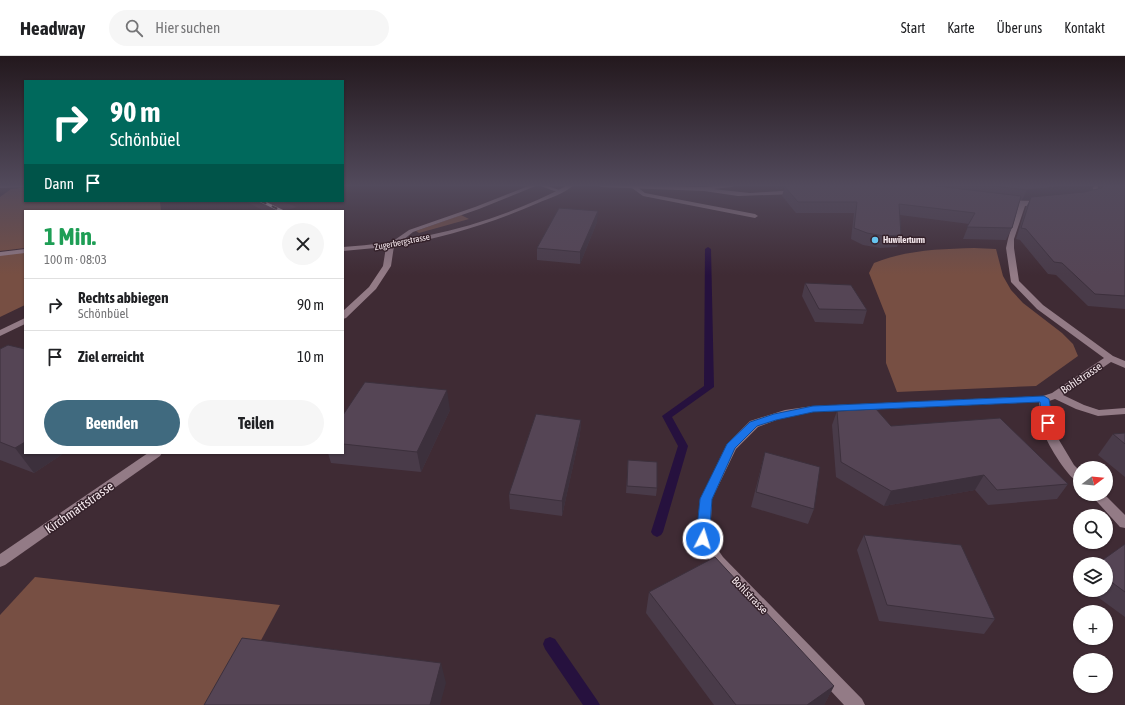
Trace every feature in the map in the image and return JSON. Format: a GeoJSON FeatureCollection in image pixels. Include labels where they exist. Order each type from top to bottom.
{"type":"FeatureCollection","features":[{"type":"Feature","properties":{"kind":"street"},"geometry":{"type":"LineString","coordinates":[[344,315],[372,289],[387,266],[390,246],[411,231],[457,215]]}},
{"type":"Feature","properties":{"kind":"street","name":"Zugerbergstrasse"},"geometry":{"type":"LineString","coordinates":[[344,250],[390,246],[470,226],[501,215]]}},
{"type":"Feature","properties":{"kind":"street","name":"Bohlstrasse"},"geometry":{"type":"LineString","coordinates":[[856,705],[718,561],[703,539],[706,499],[731,446],[754,424],[785,414],[813,409],[1044,399],[1056,394],[1110,358],[1040,307],[1015,282],[1010,239],[1018,215]]}},
{"type":"Feature","properties":{"kind":"street"},"geometry":{"type":"LineString","coordinates":[[0,254],[24,251]]}},
{"type":"Feature","properties":{"kind":"street"},"geometry":{"type":"LineString","coordinates":[[0,333],[24,321]]}},
{"type":"Feature","properties":{"kind":"street"},"geometry":{"type":"LineString","coordinates":[[1110,358],[1125,365]]}},
{"type":"Feature","properties":{"kind":"street"},"geometry":{"type":"LineString","coordinates":[[1056,394],[1080,407],[1098,413],[1125,411]]}},
{"type":"Feature","properties":{"kind":"street"},"geometry":{"type":"LineString","coordinates":[[1044,399],[1050,435],[1073,471]]}},
{"type":"Feature","properties":{"kind":"street","name":"Kirchmattstrasse"},"geometry":{"type":"LineString","coordinates":[[0,560],[155,454]]}},
{"type":"Feature","properties":{"kind":"street"},"geometry":{"type":"LineString","coordinates":[[1103,501],[1125,523]]}},
{"type":"Feature","properties":{"kind":"shaded area"},"geometry":{"type":"Polygon","coordinates":[[[0,215],[24,215],[24,248],[0,251],[0,215]]]}},
{"type":"Feature","properties":{"kind":"shaded area"},"geometry":{"type":"Polygon","coordinates":[[[460,215],[469,219],[419,233],[416,231],[460,215]]]}},
{"type":"Feature","properties":{"kind":"shaded area"},"geometry":{"type":"Polygon","coordinates":[[[974,248],[996,249],[1003,276],[1011,290],[1023,303],[1062,333],[1073,344],[1078,356],[1036,386],[897,392],[886,363],[886,316],[869,273],[874,263],[898,255],[911,253],[974,248]]]}},
{"type":"Feature","properties":{"kind":"shaded area"},"geometry":{"type":"Polygon","coordinates":[[[24,252],[24,305],[0,317],[0,255],[24,252]]]}},
{"type":"Feature","properties":{"kind":"shaded area"},"geometry":{"type":"Polygon","coordinates":[[[35,577],[280,605],[226,705],[0,705],[0,615],[35,577]]]}},
{"type":"Feature","properties":{"kind":"building"},"geometry":{"type":"Polygon","coordinates":[[[555,215],[596,215],[580,252],[537,248],[555,215]]]}},
{"type":"Feature","properties":{"kind":"building"},"geometry":{"type":"Polygon","coordinates":[[[855,215],[900,215],[901,235],[884,236],[867,233],[854,228],[855,215]]]}},
{"type":"Feature","properties":{"kind":"building"},"geometry":{"type":"Polygon","coordinates":[[[974,215],[1016,215],[1012,228],[967,227],[974,215]]]}},
{"type":"Feature","properties":{"kind":"building"},"geometry":{"type":"Polygon","coordinates":[[[1025,215],[1125,215],[1125,296],[1095,294],[1062,263],[1054,262],[1026,229],[1021,228],[1025,215]]]}},
{"type":"Feature","properties":{"kind":"building"},"geometry":{"type":"Polygon","coordinates":[[[805,283],[851,285],[867,310],[819,309],[805,283]]]}},
{"type":"Feature","properties":{"kind":"building"},"geometry":{"type":"Polygon","coordinates":[[[8,345],[24,349],[24,443],[15,448],[0,442],[0,349],[8,345]]]}},
{"type":"Feature","properties":{"kind":"building"},"geometry":{"type":"Polygon","coordinates":[[[365,382],[447,390],[417,452],[344,444],[344,414],[365,382]]]}},
{"type":"Feature","properties":{"kind":"building"},"geometry":{"type":"Polygon","coordinates":[[[876,409],[891,426],[1000,418],[1068,484],[997,490],[984,475],[891,491],[841,462],[837,411],[876,409]]]}},
{"type":"Feature","properties":{"kind":"building"},"geometry":{"type":"Polygon","coordinates":[[[536,414],[581,420],[562,501],[509,494],[536,414]]]}},
{"type":"Feature","properties":{"kind":"building"},"geometry":{"type":"Polygon","coordinates":[[[1125,433],[1125,444],[1113,434],[1125,433]]]}},
{"type":"Feature","properties":{"kind":"building"},"geometry":{"type":"Polygon","coordinates":[[[765,452],[820,467],[814,509],[756,492],[765,452]]]}},
{"type":"Feature","properties":{"kind":"building"},"geometry":{"type":"Polygon","coordinates":[[[628,460],[657,462],[657,488],[627,486],[628,460]]]}},
{"type":"Feature","properties":{"kind":"building"},"geometry":{"type":"Polygon","coordinates":[[[864,535],[961,545],[995,619],[887,605],[864,535]]]}},
{"type":"Feature","properties":{"kind":"building"},"geometry":{"type":"Polygon","coordinates":[[[1125,544],[1125,592],[1113,583],[1113,557],[1107,557],[1125,544]]]}},
{"type":"Feature","properties":{"kind":"building"},"geometry":{"type":"Polygon","coordinates":[[[715,557],[834,686],[807,705],[736,705],[649,592],[715,557]]]}},
{"type":"Feature","properties":{"kind":"building"},"geometry":{"type":"Polygon","coordinates":[[[242,638],[441,663],[430,705],[204,705],[242,638]]]}},
{"type":"Feature","properties":{"kind":"waterway"},"geometry":{"type":"LineString","coordinates":[[657,532],[683,446],[667,416],[709,387],[708,249]]}},
{"type":"Feature","properties":{"kind":"waterway"},"geometry":{"type":"LineString","coordinates":[[550,644],[592,705]]}},
{"type":"Feature","properties":{"kind":"place","name":"Huwilerturm"},"geometry":{"type":"Point","coordinates":[875,240]}},
{"type":"Feature","properties":{"kind":"route"},"geometry":{"type":"LineString","coordinates":[[703,539],[706,499],[731,446],[754,424],[774,417],[813,409],[1044,399],[1048,423]]}}]}
